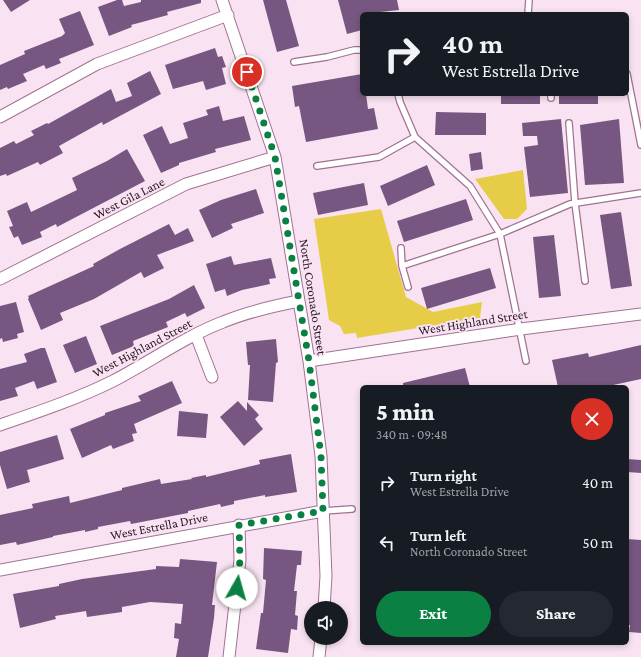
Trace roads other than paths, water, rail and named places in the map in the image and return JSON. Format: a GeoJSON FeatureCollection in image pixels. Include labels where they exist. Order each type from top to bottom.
{"type":"FeatureCollection","features":[{"type":"Feature","properties":{"kind":"street","name":"North Coronado Street"},"geometry":{"type":"LineString","coordinates":[[222,0],[275,157],[309,361],[321,456],[326,576],[324,601]]}},
{"type":"Feature","properties":{"kind":"street"},"geometry":{"type":"LineString","coordinates":[[0,117],[97,64],[228,15]]}},
{"type":"Feature","properties":{"kind":"street","name":"West Gila Lane"},"geometry":{"type":"LineString","coordinates":[[0,279],[186,184],[275,157]]}},
{"type":"Feature","properties":{"kind":"street","name":"West Highland Street"},"geometry":{"type":"LineString","coordinates":[[0,425],[66,402],[113,381],[222,322],[299,301]]}},
{"type":"Feature","properties":{"kind":"street","name":"West Highland Street"},"geometry":{"type":"LineString","coordinates":[[309,361],[521,329],[641,314]]}},
{"type":"Feature","properties":{"kind":"street"},"geometry":{"type":"LineString","coordinates":[[196,335],[212,377]]}},
{"type":"Feature","properties":{"kind":"street","name":"West Estrella Drive"},"geometry":{"type":"LineString","coordinates":[[0,570],[239,525],[323,511]]}},
{"type":"Feature","properties":{"kind":"street"},"geometry":{"type":"LineString","coordinates":[[229,657],[240,560],[239,525]]}},
{"type":"Feature","properties":{"kind":"street"},"geometry":{"type":"LineString","coordinates":[[319,657],[320,645]]}},
{"type":"Feature","properties":{"kind":"lane"},"geometry":{"type":"LineString","coordinates":[[528,0],[528,12]]}},
{"type":"Feature","properties":{"kind":"lane"},"geometry":{"type":"LineString","coordinates":[[294,62],[327,58],[354,50],[360,50]]}},
{"type":"Feature","properties":{"kind":"lane"},"geometry":{"type":"LineString","coordinates":[[629,84],[641,145]]}},
{"type":"Feature","properties":{"kind":"lane"},"geometry":{"type":"LineString","coordinates":[[398,96],[415,137],[470,186],[500,234],[521,329],[526,361]]}},
{"type":"Feature","properties":{"kind":"lane"},"geometry":{"type":"LineString","coordinates":[[569,123],[575,203],[585,281]]}},
{"type":"Feature","properties":{"kind":"lane"},"geometry":{"type":"LineString","coordinates":[[317,166],[379,157],[415,137]]}},
{"type":"Feature","properties":{"kind":"lane"},"geometry":{"type":"LineString","coordinates":[[402,266],[500,234],[570,204],[641,193]]}},
{"type":"Feature","properties":{"kind":"lane"},"geometry":{"type":"LineString","coordinates":[[402,248],[402,266],[408,287]]}},
{"type":"Feature","properties":{"kind":"lane"},"geometry":{"type":"LineString","coordinates":[[323,511],[352,509]]}}]}
